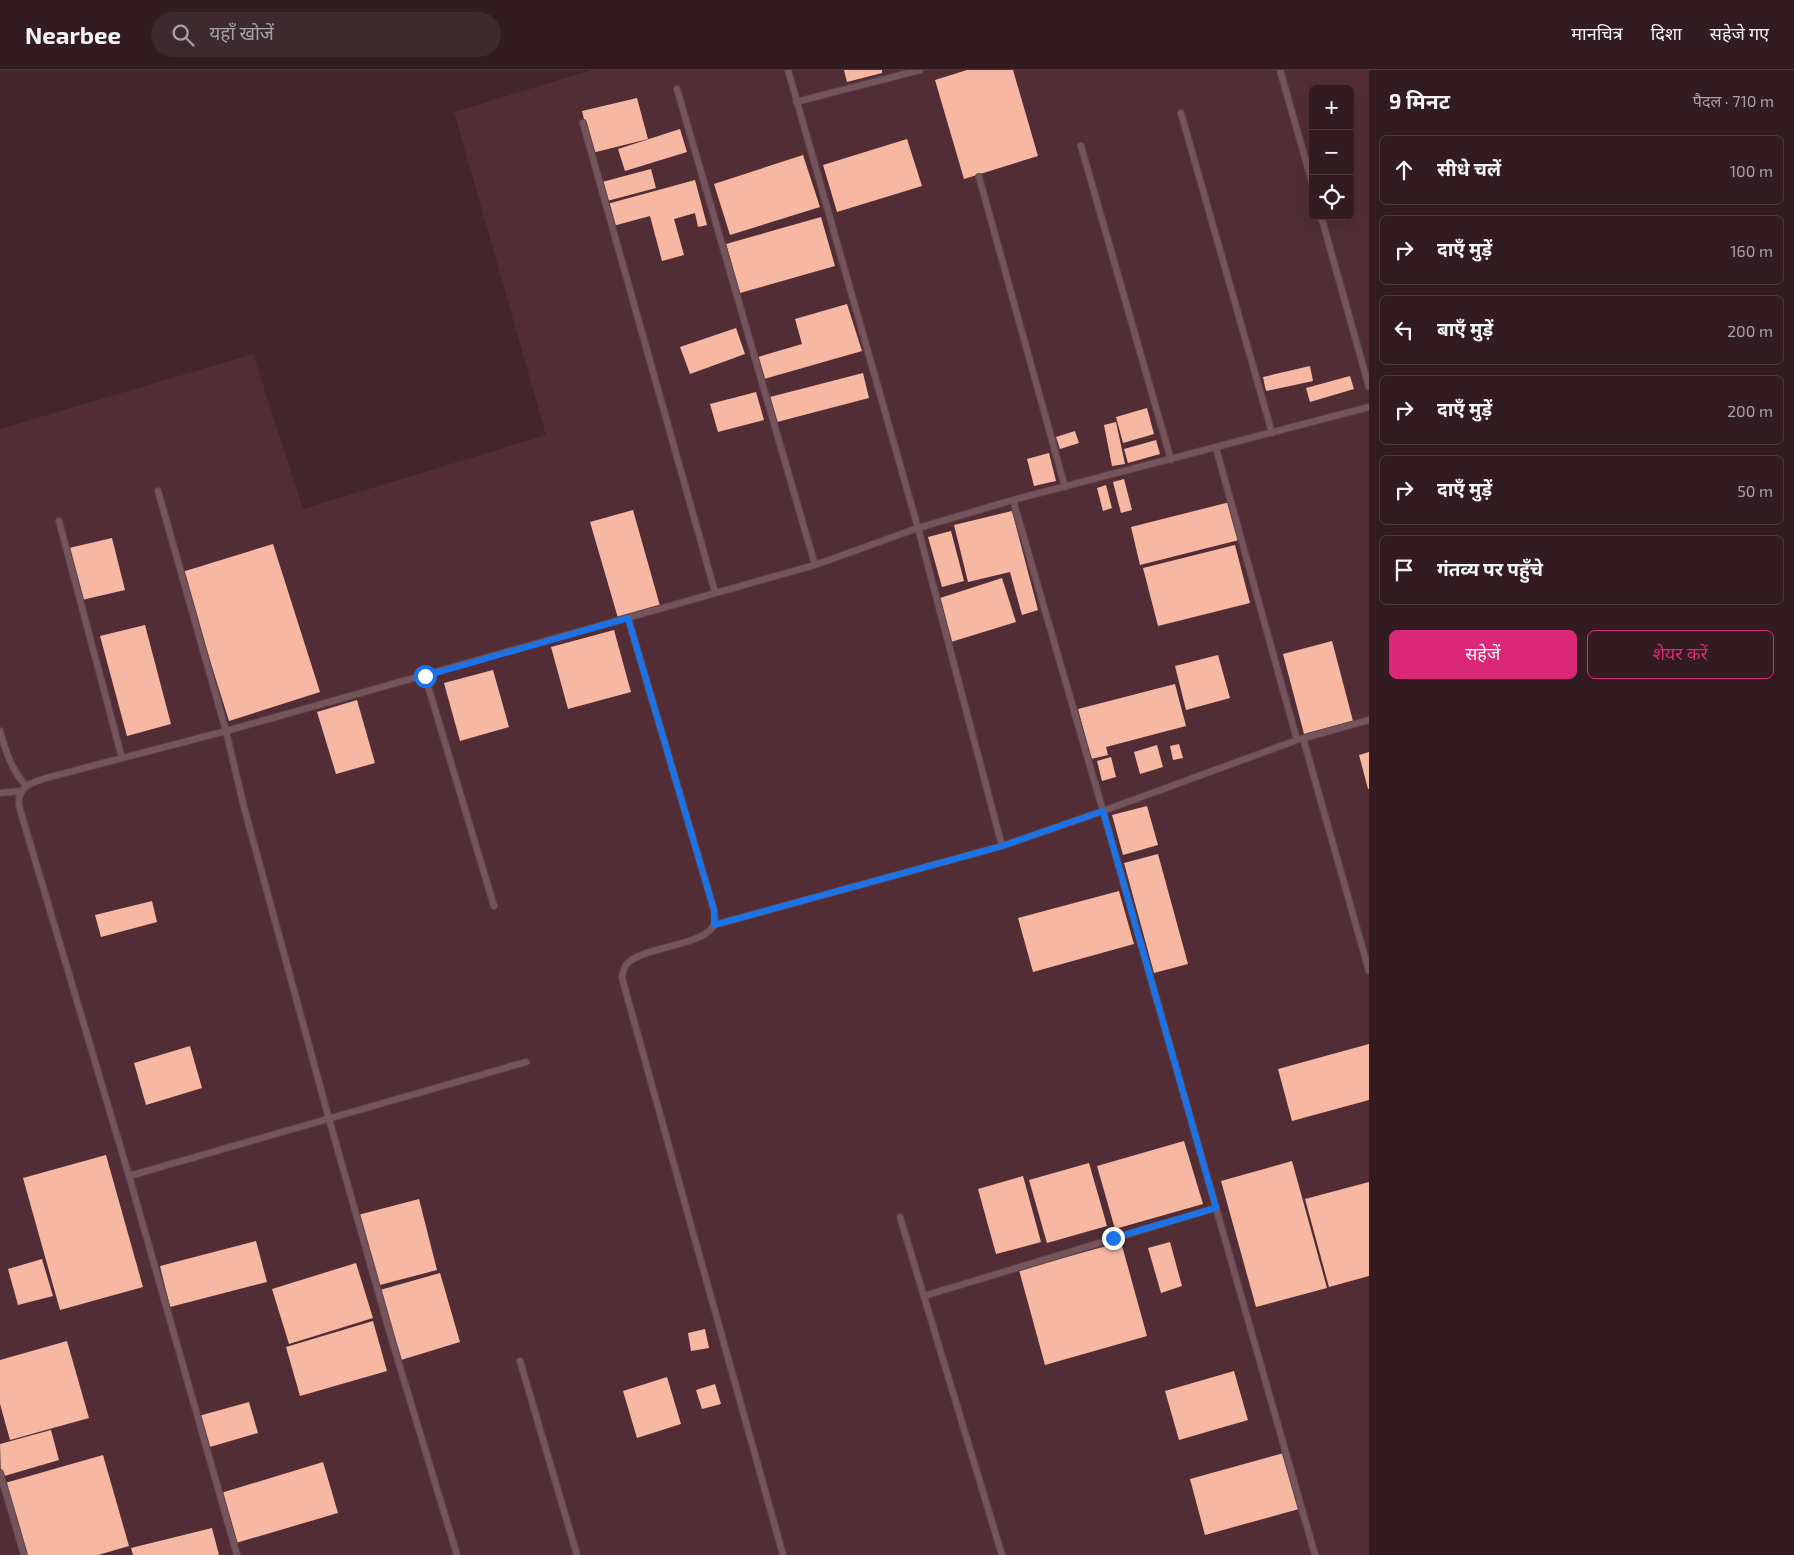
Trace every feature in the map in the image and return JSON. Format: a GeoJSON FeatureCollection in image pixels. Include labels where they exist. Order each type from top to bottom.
{"type":"FeatureCollection","features":[{"type":"Feature","properties":{"kind":"lane"},"geometry":{"type":"LineString","coordinates":[[788,70],[918,528],[1002,846]]}},
{"type":"Feature","properties":{"kind":"lane"},"geometry":{"type":"LineString","coordinates":[[796,102],[920,70]]}},
{"type":"Feature","properties":{"kind":"lane"},"geometry":{"type":"LineString","coordinates":[[1280,70],[1310,175]]}},
{"type":"Feature","properties":{"kind":"lane"},"geometry":{"type":"LineString","coordinates":[[676,89],[815,565]]}},
{"type":"Feature","properties":{"kind":"lane"},"geometry":{"type":"LineString","coordinates":[[1181,113],[1272,433]]}},
{"type":"Feature","properties":{"kind":"lane"},"geometry":{"type":"LineString","coordinates":[[583,123],[715,592]]}},
{"type":"Feature","properties":{"kind":"lane"},"geometry":{"type":"LineString","coordinates":[[1081,146],[1171,460]]}},
{"type":"Feature","properties":{"kind":"lane"},"geometry":{"type":"LineString","coordinates":[[979,177],[1065,487]]}},
{"type":"Feature","properties":{"kind":"lane"},"geometry":{"type":"LineString","coordinates":[[1322,220],[1369,387]]}},
{"type":"Feature","properties":{"kind":"lane"},"geometry":{"type":"LineString","coordinates":[[0,793],[23,788],[46,778],[226,732],[815,565],[918,528],[1013,500],[1369,407]]}},
{"type":"Feature","properties":{"kind":"lane"},"geometry":{"type":"LineString","coordinates":[[1216,448],[1369,971]]}},
{"type":"Feature","properties":{"kind":"lane"},"geometry":{"type":"LineString","coordinates":[[158,491],[226,732],[244,807],[329,1119],[393,1344],[457,1555]]}},
{"type":"Feature","properties":{"kind":"lane"},"geometry":{"type":"LineString","coordinates":[[1013,500],[1315,1555]]}},
{"type":"Feature","properties":{"kind":"lane"},"geometry":{"type":"LineString","coordinates":[[59,521],[122,758]]}},
{"type":"Feature","properties":{"kind":"lane"},"geometry":{"type":"LineString","coordinates":[[628,618],[714,910],[714,925]]}},
{"type":"Feature","properties":{"kind":"lane"},"geometry":{"type":"LineString","coordinates":[[425,676],[494,906]]}},
{"type":"Feature","properties":{"kind":"lane"},"geometry":{"type":"LineString","coordinates":[[783,1555],[622,978],[623,969],[632,959],[702,936],[714,925],[1002,846],[1300,739],[1369,720]]}},
{"type":"Feature","properties":{"kind":"lane"},"geometry":{"type":"LineString","coordinates":[[0,731],[11,765],[23,788]]}},
{"type":"Feature","properties":{"kind":"lane"},"geometry":{"type":"LineString","coordinates":[[23,788],[18,800],[19,806],[129,1176],[236,1555]]}},
{"type":"Feature","properties":{"kind":"lane"},"geometry":{"type":"LineString","coordinates":[[129,1176],[526,1062]]}},
{"type":"Feature","properties":{"kind":"lane"},"geometry":{"type":"LineString","coordinates":[[924,1296],[1216,1208]]}},
{"type":"Feature","properties":{"kind":"lane"},"geometry":{"type":"LineString","coordinates":[[900,1217],[1002,1555]]}},
{"type":"Feature","properties":{"kind":"lane"},"geometry":{"type":"LineString","coordinates":[[520,1361],[577,1555]]}},
{"type":"Feature","properties":{"kind":"lane"},"geometry":{"type":"LineString","coordinates":[[0,1473],[24,1555]]}},
{"type":"Feature","properties":{"kind":"shaded area"},"geometry":{"type":"Polygon","coordinates":[[[592,70],[1369,70],[1369,1555],[0,1555],[0,429],[253,354],[303,509],[546,435],[454,112],[592,70]]]}},
{"type":"Feature","properties":{"kind":"building"},"geometry":{"type":"Polygon","coordinates":[[[844,70],[882,70],[882,73],[847,82],[844,70]]]}},
{"type":"Feature","properties":{"kind":"building"},"geometry":{"type":"Polygon","coordinates":[[[967,70],[1013,70],[1038,156],[964,179],[935,80],[967,70]]]}},
{"type":"Feature","properties":{"kind":"building"},"geometry":{"type":"Polygon","coordinates":[[[637,98],[648,139],[592,153],[582,111],[637,98]]]}},
{"type":"Feature","properties":{"kind":"building"},"geometry":{"type":"Polygon","coordinates":[[[680,129],[687,152],[625,171],[618,149],[680,129]]]}},
{"type":"Feature","properties":{"kind":"building"},"geometry":{"type":"Polygon","coordinates":[[[907,139],[922,186],[837,212],[823,165],[907,139]]]}},
{"type":"Feature","properties":{"kind":"building"},"geometry":{"type":"Polygon","coordinates":[[[803,155],[820,207],[730,235],[714,184],[803,155]]]}},
{"type":"Feature","properties":{"kind":"building"},"geometry":{"type":"Polygon","coordinates":[[[651,169],[656,188],[607,201],[602,182],[651,169]]]}},
{"type":"Feature","properties":{"kind":"building"},"geometry":{"type":"Polygon","coordinates":[[[695,180],[707,225],[698,227],[695,213],[674,219],[684,255],[662,261],[650,216],[613,226],[607,204],[695,180]]]}},
{"type":"Feature","properties":{"kind":"building"},"geometry":{"type":"Polygon","coordinates":[[[821,217],[835,266],[740,293],[726,244],[821,217]]]}},
{"type":"Feature","properties":{"kind":"building"},"geometry":{"type":"Polygon","coordinates":[[[847,304],[862,351],[764,379],[758,357],[802,344],[795,319],[847,304]]]}},
{"type":"Feature","properties":{"kind":"building"},"geometry":{"type":"Polygon","coordinates":[[[736,328],[745,354],[690,374],[680,347],[736,328]]]}},
{"type":"Feature","properties":{"kind":"building"},"geometry":{"type":"Polygon","coordinates":[[[1310,366],[1313,381],[1266,391],[1263,377],[1310,366]]]}},
{"type":"Feature","properties":{"kind":"building"},"geometry":{"type":"Polygon","coordinates":[[[863,373],[869,398],[777,422],[770,397],[863,373]]]}},
{"type":"Feature","properties":{"kind":"building"},"geometry":{"type":"Polygon","coordinates":[[[1350,376],[1354,389],[1310,402],[1306,388],[1350,376]]]}},
{"type":"Feature","properties":{"kind":"building"},"geometry":{"type":"Polygon","coordinates":[[[756,392],[764,420],[718,432],[710,404],[756,392]]]}},
{"type":"Feature","properties":{"kind":"building"},"geometry":{"type":"Polygon","coordinates":[[[1147,408],[1154,434],[1123,443],[1116,417],[1147,408]]]}},
{"type":"Feature","properties":{"kind":"building"},"geometry":{"type":"Polygon","coordinates":[[[1116,422],[1125,464],[1112,466],[1104,425],[1116,422]]]}},
{"type":"Feature","properties":{"kind":"building"},"geometry":{"type":"Polygon","coordinates":[[[1075,431],[1079,443],[1060,449],[1056,437],[1075,431]]]}},
{"type":"Feature","properties":{"kind":"building"},"geometry":{"type":"Polygon","coordinates":[[[1156,440],[1160,454],[1128,463],[1124,449],[1156,440]]]}},
{"type":"Feature","properties":{"kind":"building"},"geometry":{"type":"Polygon","coordinates":[[[1049,453],[1056,481],[1034,486],[1027,459],[1049,453]]]}},
{"type":"Feature","properties":{"kind":"building"},"geometry":{"type":"Polygon","coordinates":[[[1124,479],[1132,510],[1121,513],[1113,482],[1124,479]]]}},
{"type":"Feature","properties":{"kind":"building"},"geometry":{"type":"Polygon","coordinates":[[[1106,485],[1112,508],[1103,511],[1097,488],[1106,485]]]}},
{"type":"Feature","properties":{"kind":"building"},"geometry":{"type":"Polygon","coordinates":[[[1230,502],[1239,540],[1140,565],[1131,527],[1230,502]]]}},
{"type":"Feature","properties":{"kind":"building"},"geometry":{"type":"Polygon","coordinates":[[[633,510],[660,606],[618,618],[590,522],[633,510]]]}},
{"type":"Feature","properties":{"kind":"building"},"geometry":{"type":"Polygon","coordinates":[[[1012,511],[1038,610],[1022,615],[1010,572],[968,582],[954,525],[1012,511]]]}},
{"type":"Feature","properties":{"kind":"building"},"geometry":{"type":"Polygon","coordinates":[[[951,531],[964,581],[942,587],[928,537],[951,531]]]}},
{"type":"Feature","properties":{"kind":"building"},"geometry":{"type":"Polygon","coordinates":[[[112,538],[125,590],[82,600],[69,548],[112,538]]]}},
{"type":"Feature","properties":{"kind":"building"},"geometry":{"type":"Polygon","coordinates":[[[273,544],[320,692],[229,721],[182,572],[273,544]]]}},
{"type":"Feature","properties":{"kind":"building"},"geometry":{"type":"Polygon","coordinates":[[[1235,545],[1250,603],[1158,626],[1143,568],[1235,545]]]}},
{"type":"Feature","properties":{"kind":"building"},"geometry":{"type":"Polygon","coordinates":[[[1002,578],[1016,622],[951,642],[937,599],[1002,578]]]}},
{"type":"Feature","properties":{"kind":"building"},"geometry":{"type":"Polygon","coordinates":[[[145,625],[171,724],[127,736],[100,636],[145,625]]]}},
{"type":"Feature","properties":{"kind":"building"},"geometry":{"type":"Polygon","coordinates":[[[614,630],[631,692],[568,709],[551,647],[614,630]]]}},
{"type":"Feature","properties":{"kind":"building"},"geometry":{"type":"Polygon","coordinates":[[[1332,641],[1353,721],[1304,734],[1283,654],[1332,641]]]}},
{"type":"Feature","properties":{"kind":"building"},"geometry":{"type":"Polygon","coordinates":[[[1218,655],[1230,698],[1186,710],[1175,666],[1218,655]]]}},
{"type":"Feature","properties":{"kind":"building"},"geometry":{"type":"Polygon","coordinates":[[[493,670],[509,727],[460,741],[444,683],[493,670]]]}},
{"type":"Feature","properties":{"kind":"building"},"geometry":{"type":"Polygon","coordinates":[[[1175,684],[1186,726],[1106,747],[1108,755],[1091,759],[1078,709],[1175,684]]]}},
{"type":"Feature","properties":{"kind":"building"},"geometry":{"type":"Polygon","coordinates":[[[357,700],[375,763],[336,774],[317,712],[357,700]]]}},
{"type":"Feature","properties":{"kind":"building"},"geometry":{"type":"Polygon","coordinates":[[[1179,744],[1183,758],[1173,760],[1170,746],[1179,744]]]}},
{"type":"Feature","properties":{"kind":"building"},"geometry":{"type":"Polygon","coordinates":[[[1157,745],[1163,767],[1140,774],[1134,752],[1157,745]]]}},
{"type":"Feature","properties":{"kind":"building"},"geometry":{"type":"Polygon","coordinates":[[[1369,752],[1369,789],[1368,789],[1359,755],[1369,752]]]}},
{"type":"Feature","properties":{"kind":"building"},"geometry":{"type":"Polygon","coordinates":[[[1111,757],[1116,777],[1102,781],[1097,761],[1111,757]]]}},
{"type":"Feature","properties":{"kind":"building"},"geometry":{"type":"Polygon","coordinates":[[[1147,806],[1158,845],[1123,855],[1112,815],[1147,806]]]}},
{"type":"Feature","properties":{"kind":"building"},"geometry":{"type":"Polygon","coordinates":[[[1158,854],[1188,964],[1154,973],[1124,863],[1158,854]]]}},
{"type":"Feature","properties":{"kind":"building"},"geometry":{"type":"Polygon","coordinates":[[[1119,891],[1134,944],[1033,972],[1018,918],[1119,891]]]}},
{"type":"Feature","properties":{"kind":"building"},"geometry":{"type":"Polygon","coordinates":[[[152,901],[157,922],[101,937],[95,915],[152,901]]]}},
{"type":"Feature","properties":{"kind":"building"},"geometry":{"type":"Polygon","coordinates":[[[1369,1044],[1369,1100],[1292,1121],[1278,1069],[1369,1044]]]}},
{"type":"Feature","properties":{"kind":"building"},"geometry":{"type":"Polygon","coordinates":[[[190,1046],[202,1088],[146,1105],[134,1063],[190,1046]]]}},
{"type":"Feature","properties":{"kind":"building"},"geometry":{"type":"Polygon","coordinates":[[[1184,1141],[1203,1204],[1115,1229],[1097,1166],[1184,1141]]]}},
{"type":"Feature","properties":{"kind":"building"},"geometry":{"type":"Polygon","coordinates":[[[106,1155],[143,1287],[60,1310],[23,1178],[106,1155]]]}},
{"type":"Feature","properties":{"kind":"building"},"geometry":{"type":"Polygon","coordinates":[[[1292,1161],[1327,1288],[1256,1307],[1221,1181],[1292,1161]]]}},
{"type":"Feature","properties":{"kind":"building"},"geometry":{"type":"Polygon","coordinates":[[[1089,1163],[1107,1226],[1047,1243],[1029,1180],[1089,1163]]]}},
{"type":"Feature","properties":{"kind":"building"},"geometry":{"type":"Polygon","coordinates":[[[1023,1176],[1041,1242],[996,1254],[978,1189],[1023,1176]]]}},
{"type":"Feature","properties":{"kind":"building"},"geometry":{"type":"Polygon","coordinates":[[[1369,1182],[1369,1276],[1329,1287],[1305,1199],[1369,1182]]]}},
{"type":"Feature","properties":{"kind":"building"},"geometry":{"type":"Polygon","coordinates":[[[419,1199],[437,1270],[376,1286],[358,1215],[419,1199]]]}},
{"type":"Feature","properties":{"kind":"building"},"geometry":{"type":"Polygon","coordinates":[[[256,1241],[267,1282],[170,1307],[160,1266],[256,1241]]]}},
{"type":"Feature","properties":{"kind":"building"},"geometry":{"type":"Polygon","coordinates":[[[1121,1242],[1147,1336],[1045,1365],[1019,1270],[1121,1242]]]}},
{"type":"Feature","properties":{"kind":"building"},"geometry":{"type":"Polygon","coordinates":[[[1170,1242],[1182,1286],[1161,1293],[1148,1248],[1170,1242]]]}},
{"type":"Feature","properties":{"kind":"building"},"geometry":{"type":"Polygon","coordinates":[[[42,1259],[53,1296],[18,1305],[8,1269],[42,1259]]]}},
{"type":"Feature","properties":{"kind":"building"},"geometry":{"type":"Polygon","coordinates":[[[356,1263],[373,1318],[289,1344],[272,1289],[356,1263]]]}},
{"type":"Feature","properties":{"kind":"building"},"geometry":{"type":"Polygon","coordinates":[[[440,1273],[460,1342],[401,1360],[380,1290],[440,1273]]]}},
{"type":"Feature","properties":{"kind":"building"},"geometry":{"type":"Polygon","coordinates":[[[373,1321],[387,1371],[300,1396],[286,1347],[373,1321]]]}},
{"type":"Feature","properties":{"kind":"building"},"geometry":{"type":"Polygon","coordinates":[[[705,1329],[709,1348],[691,1351],[688,1333],[705,1329]]]}},
{"type":"Feature","properties":{"kind":"building"},"geometry":{"type":"Polygon","coordinates":[[[67,1341],[89,1418],[10,1440],[0,1404],[0,1360],[67,1341]]]}},
{"type":"Feature","properties":{"kind":"building"},"geometry":{"type":"Polygon","coordinates":[[[1234,1371],[1248,1420],[1179,1440],[1165,1391],[1234,1371]]]}},
{"type":"Feature","properties":{"kind":"building"},"geometry":{"type":"Polygon","coordinates":[[[667,1377],[681,1424],[637,1438],[623,1391],[667,1377]]]}},
{"type":"Feature","properties":{"kind":"building"},"geometry":{"type":"Polygon","coordinates":[[[715,1384],[721,1404],[702,1409],[696,1390],[715,1384]]]}},
{"type":"Feature","properties":{"kind":"building"},"geometry":{"type":"Polygon","coordinates":[[[249,1402],[258,1433],[203,1449],[195,1417],[249,1402]]]}},
{"type":"Feature","properties":{"kind":"building"},"geometry":{"type":"Polygon","coordinates":[[[51,1430],[59,1460],[1,1477],[0,1444],[51,1430]]]}},
{"type":"Feature","properties":{"kind":"building"},"geometry":{"type":"Polygon","coordinates":[[[1284,1453],[1299,1509],[1205,1535],[1190,1479],[1284,1453]]]}},
{"type":"Feature","properties":{"kind":"building"},"geometry":{"type":"Polygon","coordinates":[[[103,1455],[129,1546],[98,1555],[25,1555],[5,1483],[103,1455]]]}},
{"type":"Feature","properties":{"kind":"building"},"geometry":{"type":"Polygon","coordinates":[[[323,1462],[338,1513],[236,1543],[221,1493],[323,1462]]]}},
{"type":"Feature","properties":{"kind":"building"},"geometry":{"type":"Polygon","coordinates":[[[212,1528],[219,1555],[133,1555],[131,1548],[212,1528]]]}},
{"type":"Feature","properties":{"kind":"route"},"geometry":{"type":"LineString","coordinates":[[425,676],[628,618],[714,910],[714,925],[1002,846],[1103,811],[1216,1208],[1113,1238]]}}]}
